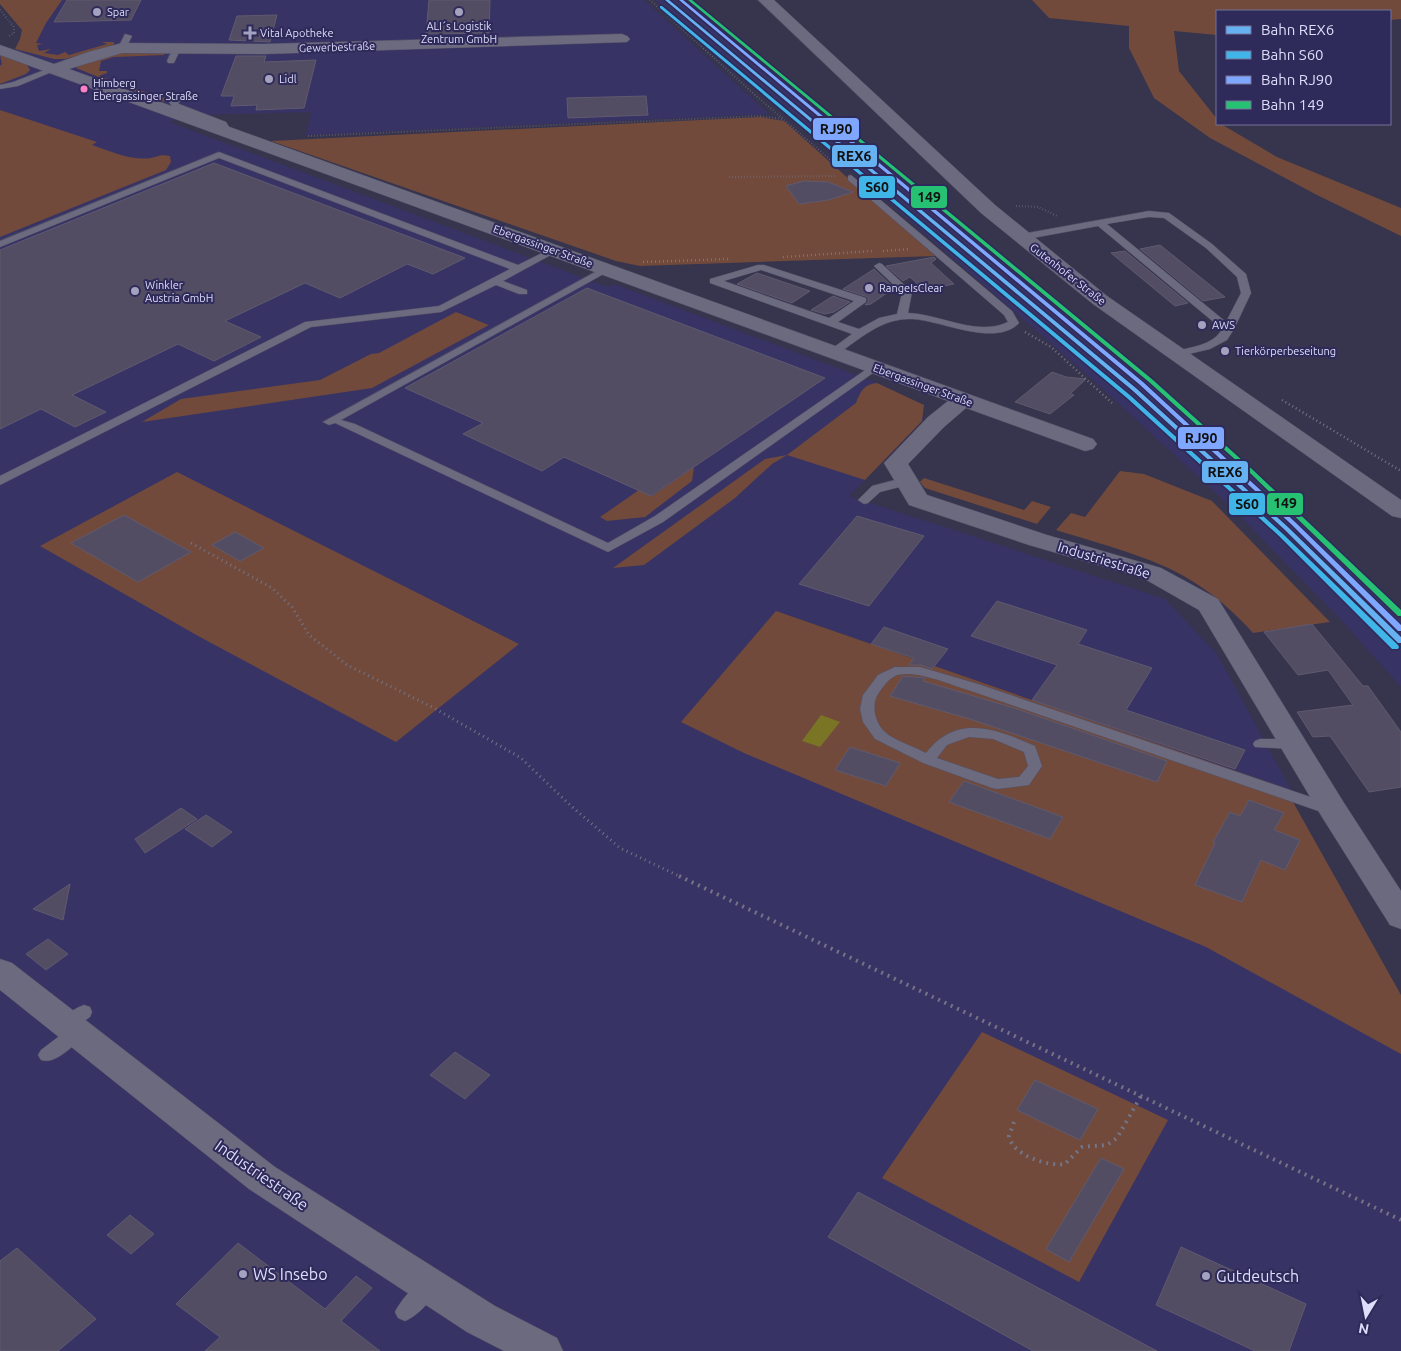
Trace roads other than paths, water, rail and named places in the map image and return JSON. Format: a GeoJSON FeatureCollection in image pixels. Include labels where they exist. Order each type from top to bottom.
{"type":"FeatureCollection","features":[{"type":"Feature","properties":{"kind":"street","name":"Gutenhofer Straße"},"geometry":{"type":"LineString","coordinates":[[765,0],[988,210],[1100,300],[1401,511]]}},
{"type":"Feature","properties":{"kind":"street","name":"Gewerbestraße"},"geometry":{"type":"LineString","coordinates":[[54,69],[125,42],[174,55],[207,44],[272,49],[622,39]]}},
{"type":"Feature","properties":{"kind":"street","name":"Ebergassinger Straße"},"geometry":{"type":"LineString","coordinates":[[3,44],[54,69],[1084,444]]}},
{"type":"Feature","properties":{"kind":"street","name":"Industriestraße"},"geometry":{"type":"LineString","coordinates":[[963,400],[936,422],[896,463],[918,500],[1038,540],[1152,573],[1209,605],[1333,810],[1401,917]]}},
{"type":"Feature","properties":{"kind":"street","name":"Industriestraße"},"geometry":{"type":"LineString","coordinates":[[0,972],[76,1023],[262,1178],[481,1319],[543,1351]]}},
{"type":"Feature","properties":{"kind":"lane"},"geometry":{"type":"LineString","coordinates":[[0,87],[15,84],[54,69]]}},
{"type":"Feature","properties":{"kind":"lane"},"geometry":{"type":"LineString","coordinates":[[186,95],[173,102],[176,106],[223,124],[228,132]]}},
{"type":"Feature","properties":{"kind":"lane"},"geometry":{"type":"LineString","coordinates":[[0,244],[219,155],[518,269]]}},
{"type":"Feature","properties":{"kind":"lane"},"geometry":{"type":"LineString","coordinates":[[834,352],[861,332],[885,320],[902,316],[937,319],[983,331],[1008,328],[1014,322],[1008,313],[852,178]]}},
{"type":"Feature","properties":{"kind":"lane"},"geometry":{"type":"LineString","coordinates":[[1022,237],[1149,214],[1166,215],[1209,246],[1242,276],[1246,293],[1226,334],[1217,342],[1176,354]]}},
{"type":"Feature","properties":{"kind":"lane"},"geometry":{"type":"LineString","coordinates":[[1100,223],[1229,328]]}},
{"type":"Feature","properties":{"kind":"lane"},"geometry":{"type":"LineString","coordinates":[[0,481],[309,324],[441,308],[554,250]]}},
{"type":"Feature","properties":{"kind":"lane"},"geometry":{"type":"LineString","coordinates":[[879,266],[907,292],[902,316]]}},
{"type":"Feature","properties":{"kind":"lane"},"geometry":{"type":"LineString","coordinates":[[831,322],[862,300],[761,267],[714,281],[831,322],[861,332]]}},
{"type":"Feature","properties":{"kind":"lane"},"geometry":{"type":"LineString","coordinates":[[606,269],[335,422],[351,426],[608,548],[659,520],[875,368]]}},
{"type":"Feature","properties":{"kind":"lane"},"geometry":{"type":"LineString","coordinates":[[495,281],[523,292]]}},
{"type":"Feature","properties":{"kind":"lane"},"geometry":{"type":"LineString","coordinates":[[864,500],[876,489],[906,481]]}},
{"type":"Feature","properties":{"kind":"lane"},"geometry":{"type":"LineString","coordinates":[[928,760],[942,742],[968,732],[995,734],[1030,750],[1034,766],[1024,781],[997,784],[928,760],[880,736],[870,722],[867,709],[870,695],[883,678],[895,671],[920,671],[973,687],[1333,810]]}},
{"type":"Feature","properties":{"kind":"lane"},"geometry":{"type":"LineString","coordinates":[[1260,744],[1293,744]]}},
{"type":"Feature","properties":{"kind":"lane"},"geometry":{"type":"LineString","coordinates":[[47,1055],[76,1023]]}},
{"type":"Feature","properties":{"kind":"lane"},"geometry":{"type":"LineString","coordinates":[[405,1312],[429,1286]]}},
{"type":"Feature","properties":{"kind":"rail line","name":"REX6"},"geometry":{"type":"LineString","coordinates":[[667,0],[1135,390],[1287,529],[1401,641]]}},
{"type":"Feature","properties":{"kind":"rail line","name":"RJ90"},"geometry":{"type":"LineString","coordinates":[[681,0],[1141,383],[1293,523],[1401,629]]}},
{"type":"Feature","properties":{"kind":"rail line","name":"149"},"geometry":{"type":"LineString","coordinates":[[690,0],[1151,381],[1251,471],[1401,614]]}},
{"type":"Feature","properties":{"kind":"rail line","name":"S60"},"geometry":{"type":"LineString","coordinates":[[661,7],[1129,397],[1281,535],[1395,647]]}},
{"type":"Feature","properties":{"kind":"place","name":"Spar"},"geometry":{"type":"Point","coordinates":[97,12]}},
{"type":"Feature","properties":{"kind":"place","name":"ALI´s Logistik Zentrum GmbH"},"geometry":{"type":"Point","coordinates":[459,12]}},
{"type":"Feature","properties":{"kind":"place","name":"Vital Apotheke"},"geometry":{"type":"Point","coordinates":[250,33]}},
{"type":"Feature","properties":{"kind":"place","name":"Lidl"},"geometry":{"type":"Point","coordinates":[269,79]}},
{"type":"Feature","properties":{"kind":"place","name":"Himberg Ebergassinger Straße"},"geometry":{"type":"Point","coordinates":[84,89]}},
{"type":"Feature","properties":{"kind":"place","name":"RangeIsClear"},"geometry":{"type":"Point","coordinates":[869,288]}},
{"type":"Feature","properties":{"kind":"place","name":"Winkler Austria GmbH"},"geometry":{"type":"Point","coordinates":[135,291]}},
{"type":"Feature","properties":{"kind":"place","name":"AWS"},"geometry":{"type":"Point","coordinates":[1202,325]}},
{"type":"Feature","properties":{"kind":"place","name":"Tierkörperbeseitung"},"geometry":{"type":"Point","coordinates":[1225,351]}},
{"type":"Feature","properties":{"kind":"place","name":"WS Insebo"},"geometry":{"type":"Point","coordinates":[243,1274]}},
{"type":"Feature","properties":{"kind":"place","name":"Gutdeutsch"},"geometry":{"type":"Point","coordinates":[1206,1276]}}]}
